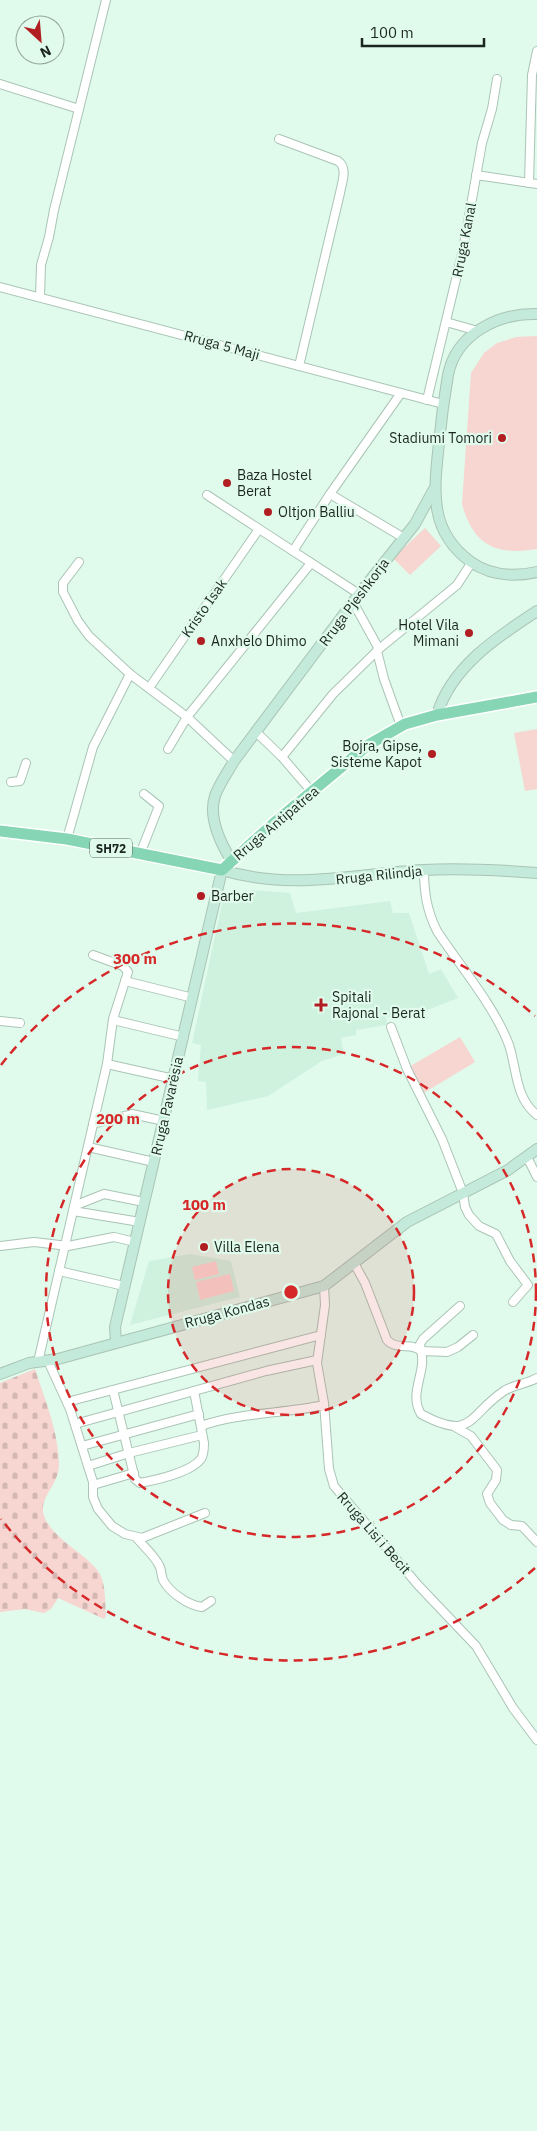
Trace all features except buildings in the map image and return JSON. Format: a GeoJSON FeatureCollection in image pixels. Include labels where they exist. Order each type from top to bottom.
{"type":"FeatureCollection","features":[{"type":"Feature","properties":{"kind":"main road","name":"Rruga Antipatrea"},"geometry":{"type":"LineString","coordinates":[[0,831],[67,839],[222,870],[368,745],[401,726],[437,716],[537,697]]}},
{"type":"Feature","properties":{"kind":"street"},"geometry":{"type":"LineString","coordinates":[[40,297],[41,265],[106,0]]}},
{"type":"Feature","properties":{"kind":"street"},"geometry":{"type":"LineString","coordinates":[[476,175],[533,184],[532,75],[537,51]]}},
{"type":"Feature","properties":{"kind":"street","name":"Rruga Kanal"},"geometry":{"type":"LineString","coordinates":[[427,400],[463,250],[476,175],[497,79]]}},
{"type":"Feature","properties":{"kind":"street"},"geometry":{"type":"LineString","coordinates":[[0,84],[79,109]]}},
{"type":"Feature","properties":{"kind":"street"},"geometry":{"type":"LineString","coordinates":[[279,139],[338,161],[344,170],[299,366]]}},
{"type":"Feature","properties":{"kind":"street","name":"Rruga 5 Maji"},"geometry":{"type":"LineString","coordinates":[[0,287],[443,404]]}},
{"type":"Feature","properties":{"kind":"street"},"geometry":{"type":"LineString","coordinates":[[537,314],[524,314],[504,318],[478,331],[462,345],[450,365],[443,404],[434,489],[437,511],[444,530],[457,549],[472,562],[485,569],[506,575],[519,576],[537,572]]}},
{"type":"Feature","properties":{"kind":"street"},"geometry":{"type":"LineString","coordinates":[[446,322],[478,331]]}},
{"type":"Feature","properties":{"kind":"street"},"geometry":{"type":"LineString","coordinates":[[293,551],[330,494],[401,393]]}},
{"type":"Feature","properties":{"kind":"street","name":"Rruga Pjeshkorja"},"geometry":{"type":"LineString","coordinates":[[232,860],[220,837],[213,808],[214,797],[219,786],[234,761],[356,598],[415,524],[434,489]]}},
{"type":"Feature","properties":{"kind":"street"},"geometry":{"type":"LineString","coordinates":[[330,494],[404,538]]}},
{"type":"Feature","properties":{"kind":"street"},"geometry":{"type":"LineString","coordinates":[[207,495],[311,563],[356,598],[378,650],[384,679],[401,726]]}},
{"type":"Feature","properties":{"kind":"street","name":"Kristo Isak"},"geometry":{"type":"LineString","coordinates":[[149,688],[259,529]]}},
{"type":"Feature","properties":{"kind":"street"},"geometry":{"type":"LineString","coordinates":[[79,562],[63,584],[63,592],[78,621],[89,636],[130,674],[187,717],[234,761]]}},
{"type":"Feature","properties":{"kind":"street"},"geometry":{"type":"LineString","coordinates":[[282,757],[333,694],[378,650],[457,585],[472,562]]}},
{"type":"Feature","properties":{"kind":"street"},"geometry":{"type":"LineString","coordinates":[[168,749],[187,717],[311,563]]}},
{"type":"Feature","properties":{"kind":"street"},"geometry":{"type":"LineString","coordinates":[[437,716],[448,689],[483,649],[497,637],[537,611]]}},
{"type":"Feature","properties":{"kind":"street"},"geometry":{"type":"LineString","coordinates":[[67,839],[93,747],[130,674]]}},
{"type":"Feature","properties":{"kind":"street"},"geometry":{"type":"LineString","coordinates":[[256,732],[282,757],[312,792]]}},
{"type":"Feature","properties":{"kind":"street"},"geometry":{"type":"LineString","coordinates":[[11,782],[20,781],[26,763]]}},
{"type":"Feature","properties":{"kind":"street"},"geometry":{"type":"LineString","coordinates":[[140,854],[159,806],[144,794]]}},
{"type":"Feature","properties":{"kind":"street","name":"Rruga Rilindja"},"geometry":{"type":"LineString","coordinates":[[222,870],[258,879],[298,882],[424,870],[455,869],[537,873]]}},
{"type":"Feature","properties":{"kind":"street","name":"Rruga Pavarësia"},"geometry":{"type":"LineString","coordinates":[[116,1342],[114,1331],[124,1286],[222,870]]}},
{"type":"Feature","properties":{"kind":"street"},"geometry":{"type":"LineString","coordinates":[[424,870],[425,898],[431,919],[499,1024],[512,1056],[522,1097],[537,1115]]}},
{"type":"Feature","properties":{"kind":"street"},"geometry":{"type":"LineString","coordinates":[[93,955],[125,967],[128,972],[113,1020],[107,1064],[59,1271],[43,1361],[67,1402],[88,1466],[93,1485],[93,1497],[104,1518],[119,1532],[136,1537],[147,1537],[204,1512]]}},
{"type":"Feature","properties":{"kind":"street"},"geometry":{"type":"LineString","coordinates":[[125,982],[193,998]]}},
{"type":"Feature","properties":{"kind":"street"},"geometry":{"type":"LineString","coordinates":[[113,1020],[184,1037]]}},
{"type":"Feature","properties":{"kind":"street"},"geometry":{"type":"LineString","coordinates":[[0,1021],[20,1023]]}},
{"type":"Feature","properties":{"kind":"street"},"geometry":{"type":"LineString","coordinates":[[391,1027],[407,1069],[442,1140],[463,1193],[465,1207],[469,1215],[479,1226],[496,1234],[510,1262],[528,1285],[513,1302]]}},
{"type":"Feature","properties":{"kind":"street"},"geometry":{"type":"LineString","coordinates":[[107,1064],[174,1079]]}},
{"type":"Feature","properties":{"kind":"street"},"geometry":{"type":"LineString","coordinates":[[93,1124],[132,1114],[164,1121]]}},
{"type":"Feature","properties":{"kind":"street"},"geometry":{"type":"LineString","coordinates":[[88,1147],[154,1162]]}},
{"type":"Feature","properties":{"kind":"street","name":"Rruga Kondas"},"geometry":{"type":"LineString","coordinates":[[0,1374],[29,1363],[116,1342],[324,1286],[378,1242],[407,1222],[508,1170],[537,1148]]}},
{"type":"Feature","properties":{"kind":"street"},"geometry":{"type":"LineString","coordinates":[[527,1157],[537,1177]]}},
{"type":"Feature","properties":{"kind":"street"},"geometry":{"type":"LineString","coordinates":[[74,1209],[104,1194],[144,1202]]}},
{"type":"Feature","properties":{"kind":"street"},"geometry":{"type":"LineString","coordinates":[[74,1209],[140,1222]]}},
{"type":"Feature","properties":{"kind":"street"},"geometry":{"type":"LineString","coordinates":[[0,1246],[34,1242],[65,1246],[114,1237],[135,1242]]}},
{"type":"Feature","properties":{"kind":"street"},"geometry":{"type":"LineString","coordinates":[[354,1263],[365,1283],[387,1340],[396,1346],[415,1347],[421,1351],[447,1352],[473,1335]]}},
{"type":"Feature","properties":{"kind":"street"},"geometry":{"type":"LineString","coordinates":[[59,1271],[124,1286]]}},
{"type":"Feature","properties":{"kind":"street","name":"Rruga Lisi i Becit"},"geometry":{"type":"LineString","coordinates":[[324,1286],[326,1305],[317,1360],[324,1404],[331,1480],[337,1492],[424,1592],[476,1646],[513,1708],[537,1740]]}},
{"type":"Feature","properties":{"kind":"street"},"geometry":{"type":"LineString","coordinates":[[460,1306],[423,1339],[420,1344],[423,1359],[416,1392],[419,1410],[424,1416],[454,1426],[471,1436],[497,1470],[496,1480],[487,1494],[493,1508],[507,1524],[524,1527],[537,1542]]}},
{"type":"Feature","properties":{"kind":"street"},"geometry":{"type":"LineString","coordinates":[[67,1402],[321,1334]]}},
{"type":"Feature","properties":{"kind":"street"},"geometry":{"type":"LineString","coordinates":[[75,1424],[266,1371],[317,1360]]}},
{"type":"Feature","properties":{"kind":"street"},"geometry":{"type":"LineString","coordinates":[[454,1426],[463,1426],[470,1422],[503,1392],[516,1384],[537,1378]]}},
{"type":"Feature","properties":{"kind":"street"},"geometry":{"type":"LineString","coordinates":[[113,1390],[135,1478],[140,1483],[167,1476],[196,1464],[203,1455],[201,1426],[194,1391]]}},
{"type":"Feature","properties":{"kind":"street"},"geometry":{"type":"LineString","coordinates":[[201,1426],[215,1421],[288,1412],[324,1404]]}},
{"type":"Feature","properties":{"kind":"street"},"geometry":{"type":"LineString","coordinates":[[82,1446],[199,1414]]}},
{"type":"Feature","properties":{"kind":"street"},"geometry":{"type":"LineString","coordinates":[[88,1466],[129,1453],[202,1435]]}},
{"type":"Feature","properties":{"kind":"street"},"geometry":{"type":"LineString","coordinates":[[93,1485],[134,1473]]}},
{"type":"Feature","properties":{"kind":"street"},"geometry":{"type":"LineString","coordinates":[[136,1537],[159,1565],[161,1575],[167,1586],[195,1606],[202,1607],[211,1601]]}},
{"type":"Feature","properties":{"kind":"shaded area","name":"Spitali Rajonal - Berat"},"geometry":{"type":"Polygon","coordinates":[[[251,890],[290,893],[296,913],[390,901],[393,913],[409,913],[429,974],[441,969],[458,998],[425,1011],[386,1017],[387,1025],[356,1030],[356,1035],[341,1038],[344,1054],[322,1061],[268,1096],[207,1110],[206,1082],[198,1081],[201,1045],[192,1043],[223,899],[249,901],[251,890]]]}},
{"type":"Feature","properties":{"kind":"shaded area"},"geometry":{"type":"Polygon","coordinates":[[[190,1254],[231,1261],[240,1297],[130,1325],[149,1261],[190,1254]]]}},
{"type":"Feature","properties":{"kind":"green space","name":"Stadiumi Tomori"},"geometry":{"type":"Polygon","coordinates":[[[537,336],[537,549],[510,551],[498,549],[480,538],[467,518],[462,504],[471,373],[484,353],[497,343],[516,337],[537,336]]]}},
{"type":"Feature","properties":{"kind":"green space"},"geometry":{"type":"Polygon","coordinates":[[[425,528],[441,546],[410,575],[393,558],[425,528]]]}},
{"type":"Feature","properties":{"kind":"green space"},"geometry":{"type":"Polygon","coordinates":[[[537,729],[537,789],[525,791],[514,733],[537,729]]]}},
{"type":"Feature","properties":{"kind":"green space"},"geometry":{"type":"Polygon","coordinates":[[[460,1037],[475,1062],[422,1094],[409,1067],[460,1037]]]}},
{"type":"Feature","properties":{"kind":"green space"},"geometry":{"type":"Polygon","coordinates":[[[216,1261],[219,1274],[195,1280],[192,1267],[216,1261]]]}},
{"type":"Feature","properties":{"kind":"green space"},"geometry":{"type":"Polygon","coordinates":[[[230,1274],[234,1291],[200,1300],[196,1282],[230,1274]]]}},
{"type":"Feature","properties":{"kind":"green space"},"geometry":{"type":"Polygon","coordinates":[[[35,1369],[57,1441],[59,1466],[58,1473],[44,1503],[44,1516],[48,1525],[95,1567],[100,1574],[105,1595],[106,1616],[104,1619],[58,1598],[51,1609],[44,1613],[25,1609],[0,1612],[0,1383],[35,1369]]]}},
{"type":"Feature","properties":{"kind":"place","name":"Stadiumi Tomori"},"geometry":{"type":"Point","coordinates":[502,438]}},
{"type":"Feature","properties":{"kind":"place","name":"Baza Hostel Berat"},"geometry":{"type":"Point","coordinates":[227,483]}},
{"type":"Feature","properties":{"kind":"place","name":"Oltjon Balliu"},"geometry":{"type":"Point","coordinates":[268,512]}},
{"type":"Feature","properties":{"kind":"place","name":"Hotel Vila Mimani"},"geometry":{"type":"Point","coordinates":[469,633]}},
{"type":"Feature","properties":{"kind":"place","name":"Anxhelo Dhimo"},"geometry":{"type":"Point","coordinates":[201,641]}},
{"type":"Feature","properties":{"kind":"place","name":"Bojra, Gipse, Sisteme Kapot"},"geometry":{"type":"Point","coordinates":[432,754]}},
{"type":"Feature","properties":{"kind":"place","name":"Barber"},"geometry":{"type":"Point","coordinates":[201,896]}},
{"type":"Feature","properties":{"kind":"place","name":"Spitali Rajonal - Berat"},"geometry":{"type":"Point","coordinates":[321,1005]}},
{"type":"Feature","properties":{"kind":"place","name":"Villa Elena"},"geometry":{"type":"Point","coordinates":[204,1247]}}]}
